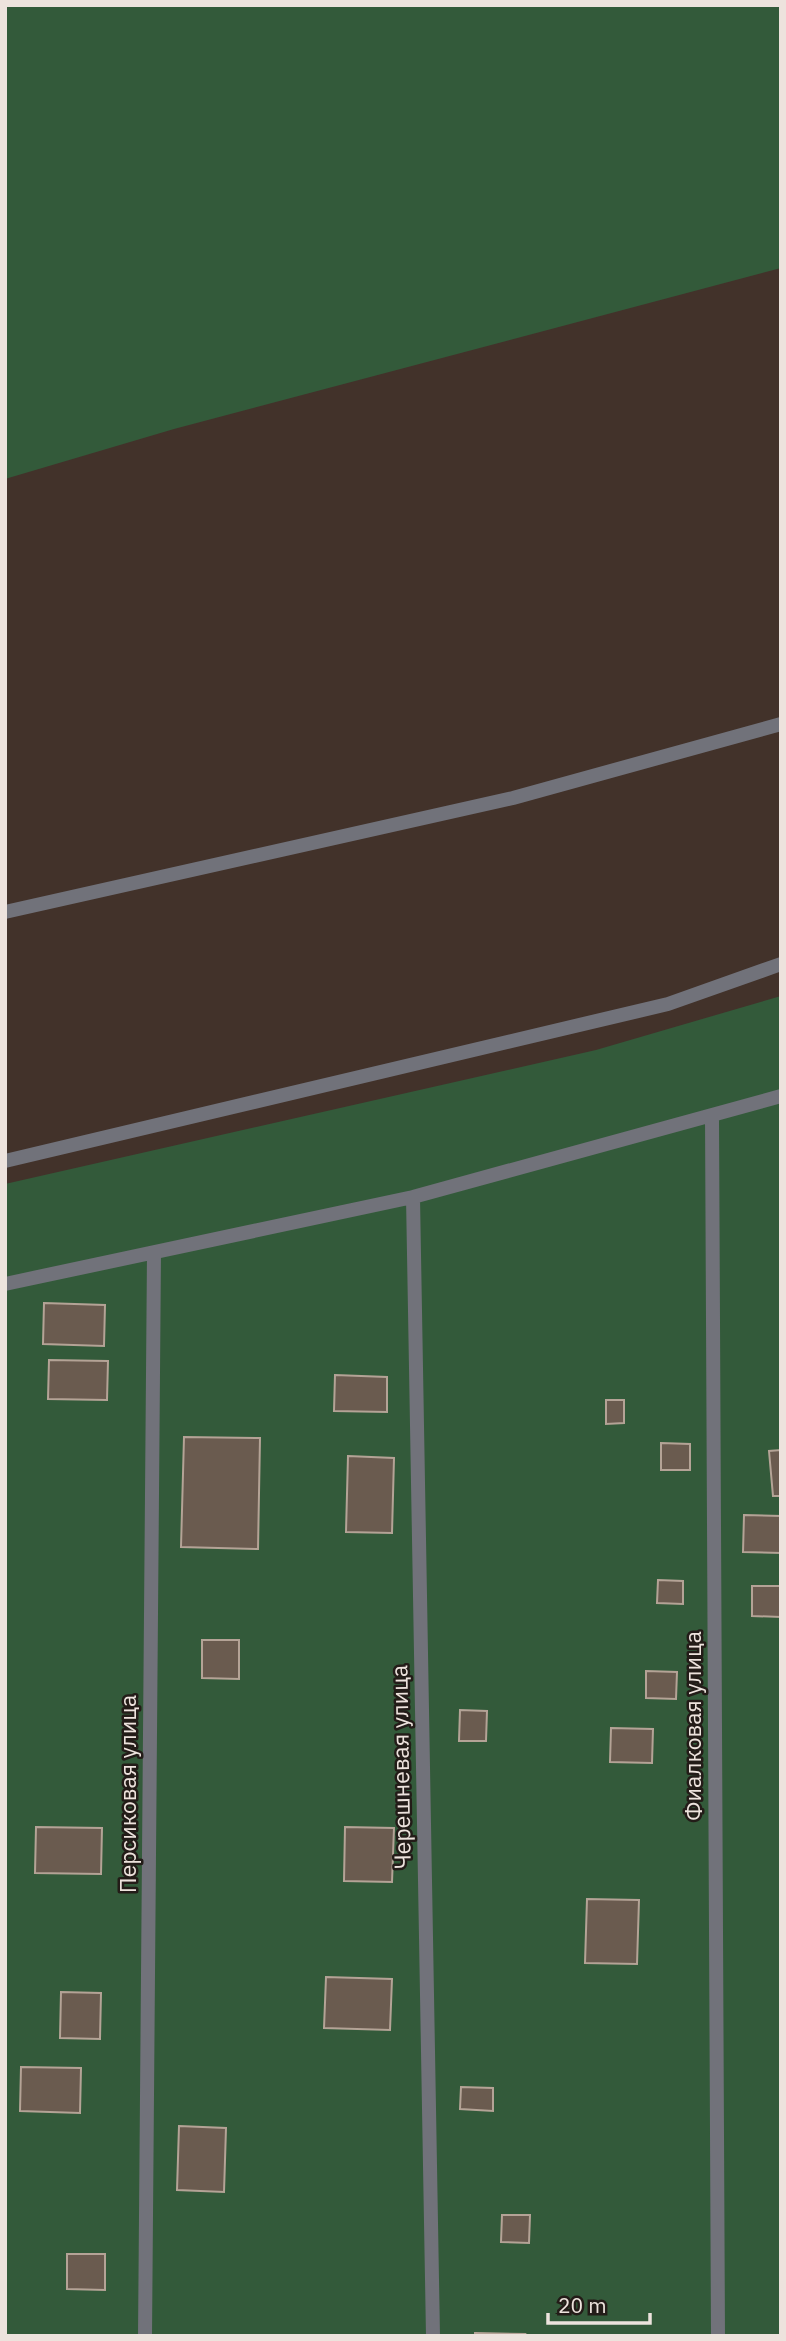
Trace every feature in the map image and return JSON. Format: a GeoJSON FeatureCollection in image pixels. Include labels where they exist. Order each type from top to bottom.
{"type":"FeatureCollection","features":[{"type":"Feature","properties":{"kind":"street"},"geometry":{"type":"LineString","coordinates":[[5,912],[513,798],[781,724]]}},
{"type":"Feature","properties":{"kind":"street"},"geometry":{"type":"LineString","coordinates":[[5,1161],[668,1004],[781,964]]}},
{"type":"Feature","properties":{"kind":"street"},"geometry":{"type":"LineString","coordinates":[[5,1284],[413,1196],[712,1117],[781,1096]]}},
{"type":"Feature","properties":{"kind":"street","name":"Фиалковая улица"},"geometry":{"type":"LineString","coordinates":[[712,1117],[718,2336]]}},
{"type":"Feature","properties":{"kind":"street","name":"Черешневая улица"},"geometry":{"type":"LineString","coordinates":[[413,1196],[433,2336]]}},
{"type":"Feature","properties":{"kind":"street","name":"Персиковая улица"},"geometry":{"type":"LineString","coordinates":[[145,2336],[154,1253]]}},
{"type":"Feature","properties":{"kind":"green space"},"geometry":{"type":"Polygon","coordinates":[[[5,5],[781,5],[781,268],[174,429],[5,479],[5,5]]]}},
{"type":"Feature","properties":{"kind":"green space"},"geometry":{"type":"Polygon","coordinates":[[[781,996],[781,2336],[5,2336],[5,1184],[596,1050],[781,996]]]}},
{"type":"Feature","properties":{"kind":"building"},"geometry":{"type":"Polygon","coordinates":[[[44,1303],[105,1305],[104,1346],[43,1344],[44,1303]]]}},
{"type":"Feature","properties":{"kind":"building"},"geometry":{"type":"Polygon","coordinates":[[[49,1360],[108,1361],[107,1400],[48,1399],[49,1360]]]}},
{"type":"Feature","properties":{"kind":"building"},"geometry":{"type":"Polygon","coordinates":[[[335,1375],[387,1377],[387,1412],[334,1411],[335,1375]]]}},
{"type":"Feature","properties":{"kind":"building"},"geometry":{"type":"Polygon","coordinates":[[[606,1400],[624,1400],[624,1423],[606,1424],[606,1400]]]}},
{"type":"Feature","properties":{"kind":"building"},"geometry":{"type":"Polygon","coordinates":[[[184,1437],[260,1438],[258,1549],[181,1547],[184,1437]]]}},
{"type":"Feature","properties":{"kind":"building"},"geometry":{"type":"Polygon","coordinates":[[[661,1443],[690,1444],[690,1470],[661,1470],[661,1443]]]}},
{"type":"Feature","properties":{"kind":"building"},"geometry":{"type":"Polygon","coordinates":[[[781,1450],[781,1496],[773,1496],[769,1451],[781,1450]]]}},
{"type":"Feature","properties":{"kind":"building"},"geometry":{"type":"Polygon","coordinates":[[[348,1456],[394,1458],[392,1533],[346,1532],[348,1456]]]}},
{"type":"Feature","properties":{"kind":"building"},"geometry":{"type":"Polygon","coordinates":[[[744,1515],[781,1516],[781,1553],[743,1552],[744,1515]]]}},
{"type":"Feature","properties":{"kind":"building"},"geometry":{"type":"Polygon","coordinates":[[[658,1580],[683,1581],[683,1604],[657,1603],[658,1580]]]}},
{"type":"Feature","properties":{"kind":"building"},"geometry":{"type":"Polygon","coordinates":[[[752,1586],[781,1586],[781,1617],[752,1616],[752,1586]]]}},
{"type":"Feature","properties":{"kind":"building"},"geometry":{"type":"Polygon","coordinates":[[[202,1640],[239,1640],[239,1679],[202,1678],[202,1640]]]}},
{"type":"Feature","properties":{"kind":"building"},"geometry":{"type":"Polygon","coordinates":[[[646,1671],[677,1672],[676,1699],[646,1698],[646,1671]]]}},
{"type":"Feature","properties":{"kind":"building"},"geometry":{"type":"Polygon","coordinates":[[[460,1710],[487,1711],[486,1741],[459,1741],[460,1710]]]}},
{"type":"Feature","properties":{"kind":"building"},"geometry":{"type":"Polygon","coordinates":[[[611,1728],[653,1729],[652,1763],[610,1762],[611,1728]]]}},
{"type":"Feature","properties":{"kind":"building"},"geometry":{"type":"Polygon","coordinates":[[[36,1827],[102,1828],[101,1874],[35,1873],[36,1827]]]}},
{"type":"Feature","properties":{"kind":"building"},"geometry":{"type":"Polygon","coordinates":[[[345,1827],[394,1828],[392,1882],[344,1881],[345,1827]]]}},
{"type":"Feature","properties":{"kind":"building"},"geometry":{"type":"Polygon","coordinates":[[[587,1899],[639,1900],[637,1964],[585,1963],[587,1899]]]}},
{"type":"Feature","properties":{"kind":"building"},"geometry":{"type":"Polygon","coordinates":[[[326,1977],[392,1979],[390,2030],[324,2028],[326,1977]]]}},
{"type":"Feature","properties":{"kind":"building"},"geometry":{"type":"Polygon","coordinates":[[[61,1992],[101,1993],[100,2039],[60,2038],[61,1992]]]}},
{"type":"Feature","properties":{"kind":"building"},"geometry":{"type":"Polygon","coordinates":[[[21,2067],[81,2068],[80,2113],[20,2111],[21,2067]]]}},
{"type":"Feature","properties":{"kind":"building"},"geometry":{"type":"Polygon","coordinates":[[[461,2087],[493,2088],[493,2111],[460,2109],[461,2087]]]}},
{"type":"Feature","properties":{"kind":"building"},"geometry":{"type":"Polygon","coordinates":[[[179,2126],[226,2128],[224,2192],[177,2190],[179,2126]]]}},
{"type":"Feature","properties":{"kind":"building"},"geometry":{"type":"Polygon","coordinates":[[[502,2215],[530,2215],[529,2243],[501,2242],[502,2215]]]}},
{"type":"Feature","properties":{"kind":"building"},"geometry":{"type":"Polygon","coordinates":[[[67,2254],[105,2254],[105,2290],[67,2289],[67,2254]]]}},
{"type":"Feature","properties":{"kind":"building"},"geometry":{"type":"Polygon","coordinates":[[[475,2333],[525,2334],[475,2336],[475,2333]]]}}]}
